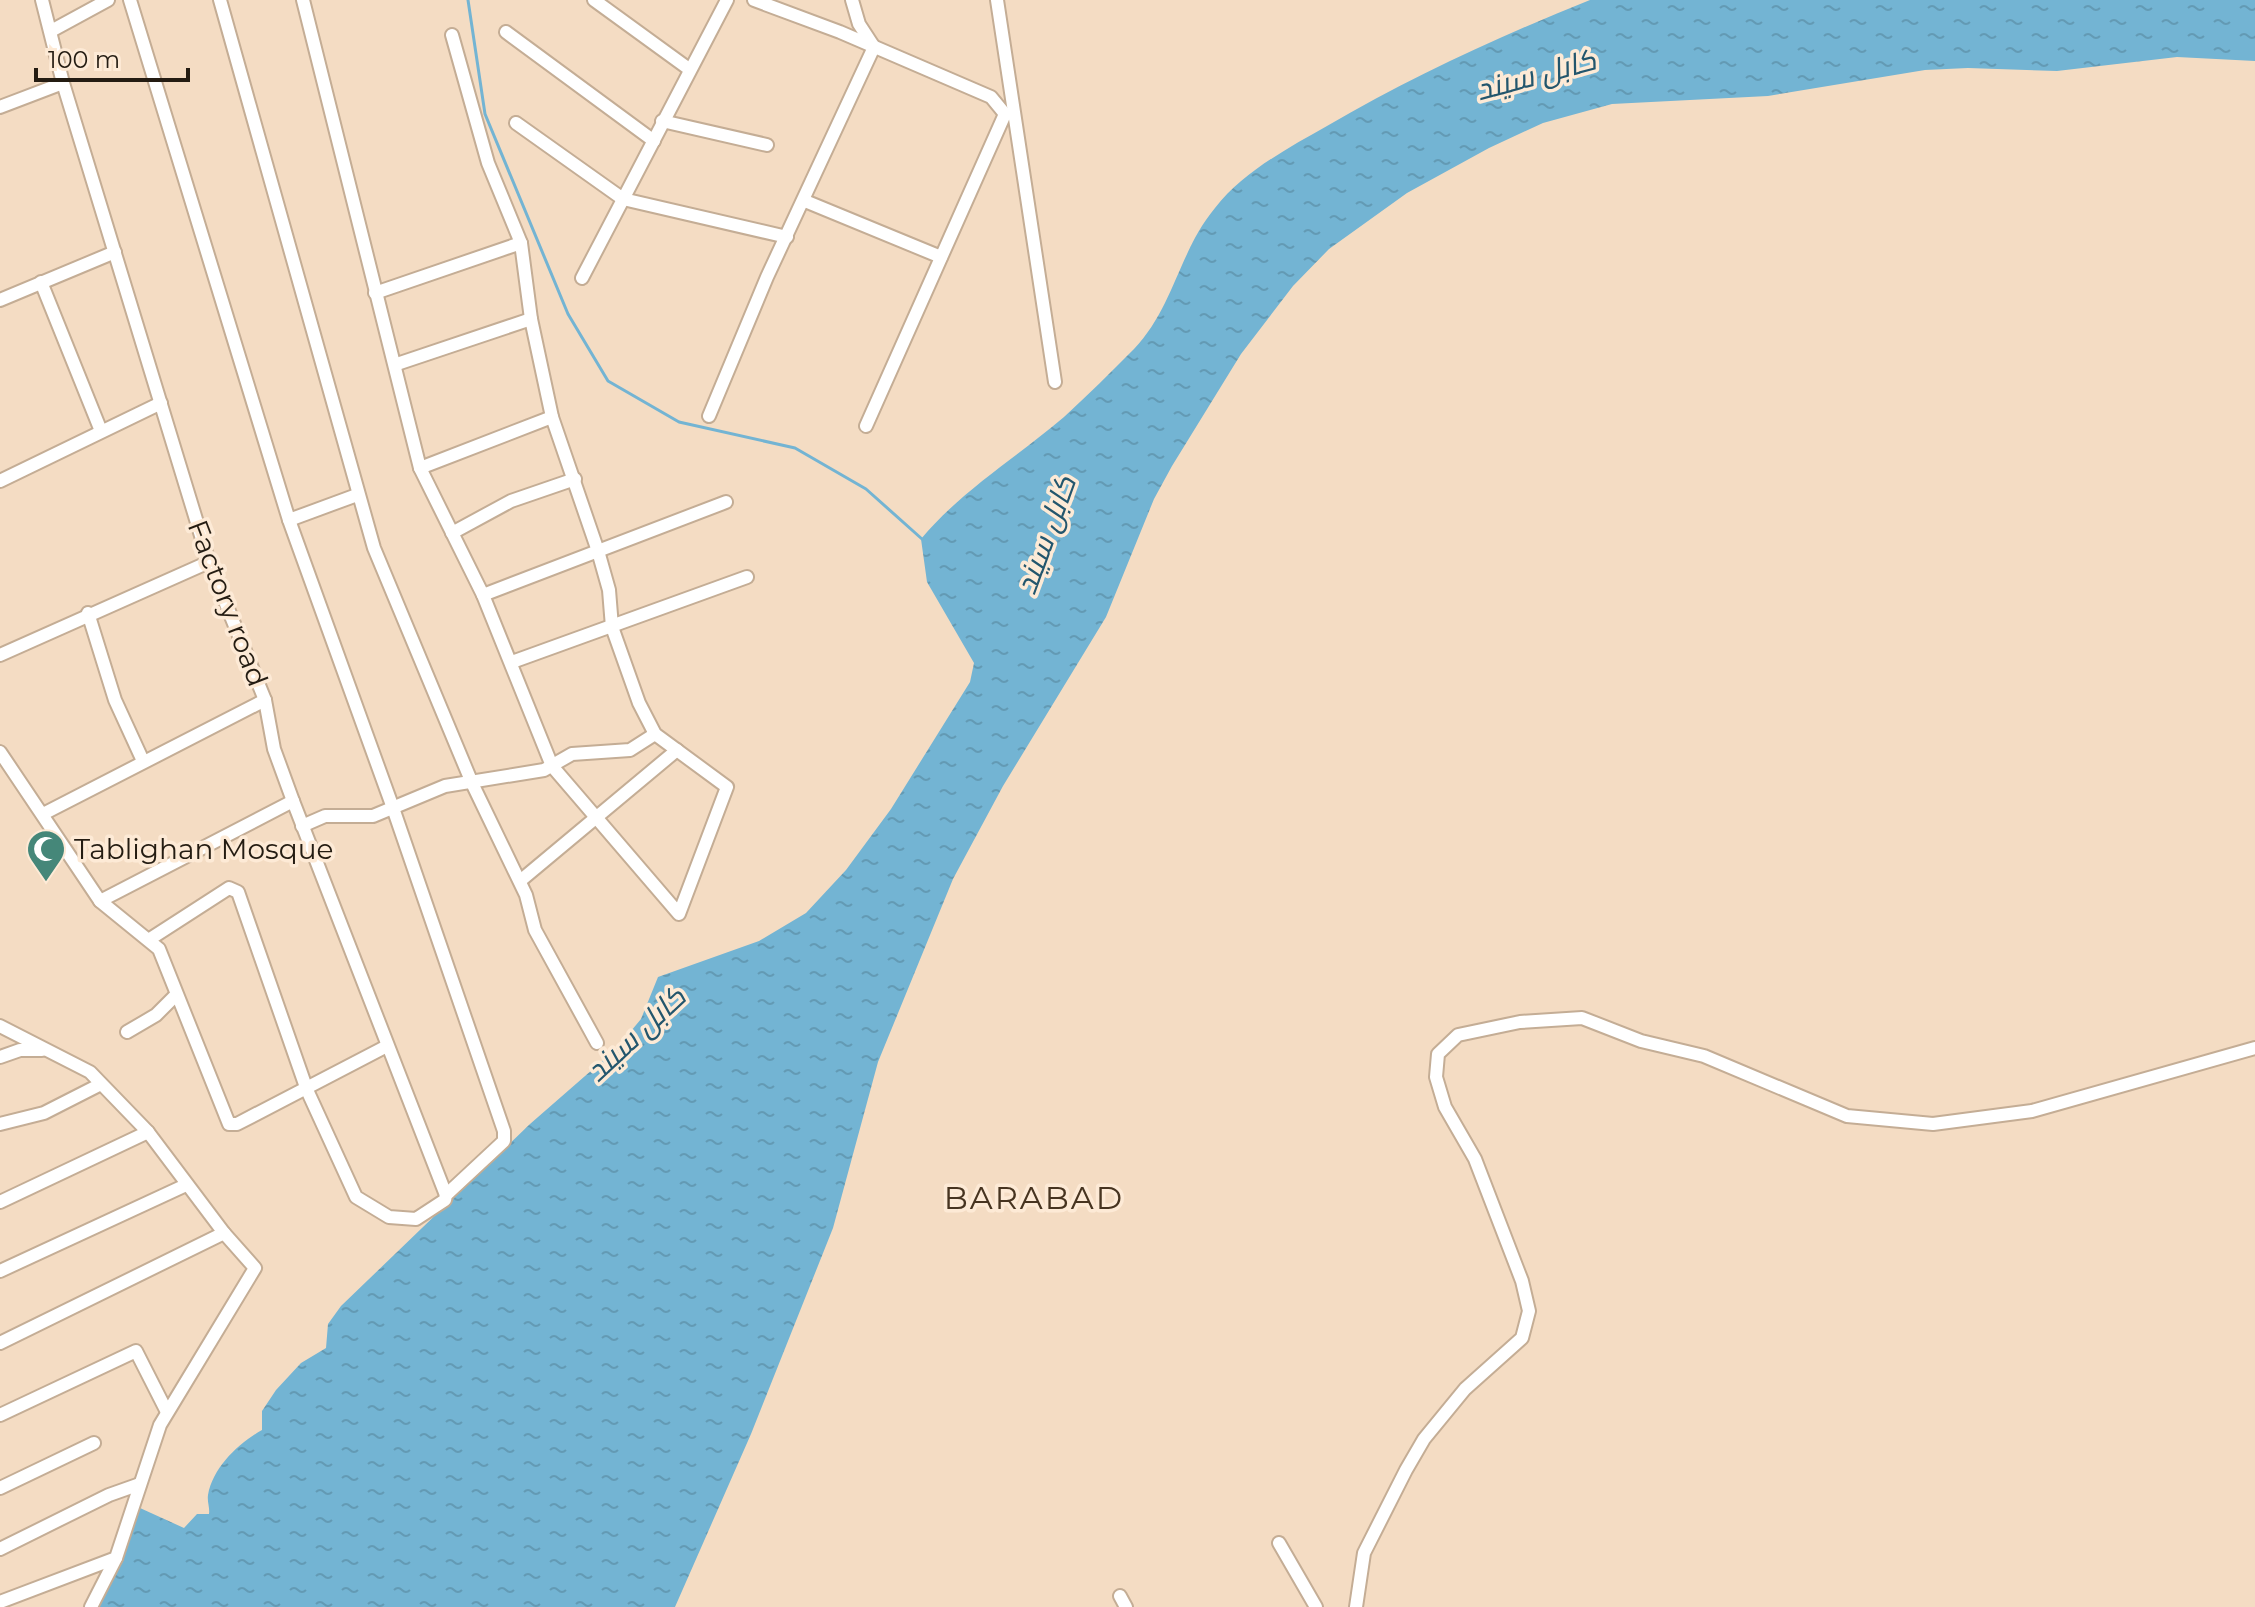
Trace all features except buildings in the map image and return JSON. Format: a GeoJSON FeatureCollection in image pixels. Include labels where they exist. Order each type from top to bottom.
{"type":"FeatureCollection","features":[{"type":"Feature","properties":{"kind":"street","name":"Factory road"},"geometry":{"type":"LineString","coordinates":[[42,0],[63,83],[209,562],[265,700],[274,749],[302,826],[446,1195]]}},
{"type":"Feature","properties":{"kind":"street"},"geometry":{"type":"LineString","coordinates":[[51,31],[108,0]]}},
{"type":"Feature","properties":{"kind":"street"},"geometry":{"type":"LineString","coordinates":[[130,0],[289,520],[393,808],[504,1131],[504,1141],[435,1209],[416,1219],[389,1217],[361,1203],[307,1090],[238,892],[229,888],[150,939]]}},
{"type":"Feature","properties":{"kind":"street"},"geometry":{"type":"LineString","coordinates":[[220,0],[374,548],[472,783],[520,881],[535,930],[597,1043]]}},
{"type":"Feature","properties":{"kind":"street"},"geometry":{"type":"LineString","coordinates":[[303,0],[375,293],[397,364],[420,468],[483,595],[552,766],[679,914],[727,787],[655,734],[639,703],[612,627],[609,590],[598,551],[552,417],[531,319],[521,243],[488,163],[452,35]]}},
{"type":"Feature","properties":{"kind":"street"},"geometry":{"type":"LineString","coordinates":[[594,0],[689,69]]}},
{"type":"Feature","properties":{"kind":"street"},"geometry":{"type":"LineString","coordinates":[[582,278],[727,0]]}},
{"type":"Feature","properties":{"kind":"street"},"geometry":{"type":"LineString","coordinates":[[754,0],[991,97],[1005,114],[866,426]]}},
{"type":"Feature","properties":{"kind":"street"},"geometry":{"type":"LineString","coordinates":[[852,0],[859,24],[874,47]]}},
{"type":"Feature","properties":{"kind":"street"},"geometry":{"type":"LineString","coordinates":[[997,0],[1055,382]]}},
{"type":"Feature","properties":{"kind":"street"},"geometry":{"type":"LineString","coordinates":[[506,32],[654,141]]}},
{"type":"Feature","properties":{"kind":"street"},"geometry":{"type":"LineString","coordinates":[[709,416],[767,277],[874,47]]}},
{"type":"Feature","properties":{"kind":"street"},"geometry":{"type":"LineString","coordinates":[[0,107],[63,83]]}},
{"type":"Feature","properties":{"kind":"street"},"geometry":{"type":"LineString","coordinates":[[662,121],[767,145]]}},
{"type":"Feature","properties":{"kind":"street"},"geometry":{"type":"LineString","coordinates":[[516,123],[623,199],[787,237]]}},
{"type":"Feature","properties":{"kind":"street"},"geometry":{"type":"LineString","coordinates":[[805,201],[941,257]]}},
{"type":"Feature","properties":{"kind":"street"},"geometry":{"type":"LineString","coordinates":[[375,293],[521,243]]}},
{"type":"Feature","properties":{"kind":"street"},"geometry":{"type":"LineString","coordinates":[[0,300],[115,252]]}},
{"type":"Feature","properties":{"kind":"street"},"geometry":{"type":"LineString","coordinates":[[41,282],[101,431]]}},
{"type":"Feature","properties":{"kind":"street"},"geometry":{"type":"LineString","coordinates":[[397,364],[531,319]]}},
{"type":"Feature","properties":{"kind":"street"},"geometry":{"type":"LineString","coordinates":[[0,481],[161,403]]}},
{"type":"Feature","properties":{"kind":"street"},"geometry":{"type":"LineString","coordinates":[[420,468],[552,417]]}},
{"type":"Feature","properties":{"kind":"street"},"geometry":{"type":"LineString","coordinates":[[452,533],[511,501],[575,479]]}},
{"type":"Feature","properties":{"kind":"street"},"geometry":{"type":"LineString","coordinates":[[289,520],[357,495]]}},
{"type":"Feature","properties":{"kind":"street"},"geometry":{"type":"LineString","coordinates":[[483,595],[726,502]]}},
{"type":"Feature","properties":{"kind":"street"},"geometry":{"type":"LineString","coordinates":[[0,655],[88,613],[209,562]]}},
{"type":"Feature","properties":{"kind":"street"},"geometry":{"type":"LineString","coordinates":[[512,662],[747,577]]}},
{"type":"Feature","properties":{"kind":"street"},"geometry":{"type":"LineString","coordinates":[[88,613],[115,700],[143,761]]}},
{"type":"Feature","properties":{"kind":"street"},"geometry":{"type":"LineString","coordinates":[[43,814],[265,700]]}},
{"type":"Feature","properties":{"kind":"street"},"geometry":{"type":"LineString","coordinates":[[302,826],[325,816],[373,816],[425,792],[530,774],[572,754],[639,748],[655,734]]}},
{"type":"Feature","properties":{"kind":"street"},"geometry":{"type":"LineString","coordinates":[[520,881],[677,750]]}},
{"type":"Feature","properties":{"kind":"street"},"geometry":{"type":"LineString","coordinates":[[0,752],[100,901],[159,949],[175,996],[229,1124],[237,1124],[307,1090],[387,1046]]}},
{"type":"Feature","properties":{"kind":"street"},"geometry":{"type":"LineString","coordinates":[[100,901],[293,801]]}},
{"type":"Feature","properties":{"kind":"street"},"geometry":{"type":"LineString","coordinates":[[127,1032],[156,1015],[175,996]]}},
{"type":"Feature","properties":{"kind":"street"},"geometry":{"type":"LineString","coordinates":[[1356,1607],[1364,1553],[1381,1514],[1424,1439],[1465,1389],[1522,1338],[1529,1311],[1522,1281],[1475,1159],[1445,1107],[1436,1077],[1438,1054],[1458,1035],[1520,1022],[1582,1018],[1641,1041],[1704,1056],[1783,1086],[1847,1116],[1933,1124],[2032,1111],[2255,1048]]}},
{"type":"Feature","properties":{"kind":"street"},"geometry":{"type":"LineString","coordinates":[[0,1026],[90,1072],[148,1132],[186,1185],[255,1268],[167,1412],[116,1558],[91,1607]]}},
{"type":"Feature","properties":{"kind":"street"},"geometry":{"type":"LineString","coordinates":[[0,1057],[20,1050],[45,1050]]}},
{"type":"Feature","properties":{"kind":"street"},"geometry":{"type":"LineString","coordinates":[[0,1124],[44,1113],[101,1084]]}},
{"type":"Feature","properties":{"kind":"street"},"geometry":{"type":"LineString","coordinates":[[0,1202],[148,1132]]}},
{"type":"Feature","properties":{"kind":"street"},"geometry":{"type":"LineString","coordinates":[[0,1271],[186,1185]]}},
{"type":"Feature","properties":{"kind":"street"},"geometry":{"type":"LineString","coordinates":[[0,1343],[224,1233]]}},
{"type":"Feature","properties":{"kind":"street"},"geometry":{"type":"LineString","coordinates":[[0,1415],[136,1351],[167,1412]]}},
{"type":"Feature","properties":{"kind":"street"},"geometry":{"type":"LineString","coordinates":[[0,1488],[94,1443]]}},
{"type":"Feature","properties":{"kind":"street"},"geometry":{"type":"LineString","coordinates":[[0,1549],[109,1495],[140,1484]]}},
{"type":"Feature","properties":{"kind":"street"},"geometry":{"type":"LineString","coordinates":[[1279,1543],[1316,1607]]}},
{"type":"Feature","properties":{"kind":"street"},"geometry":{"type":"LineString","coordinates":[[0,1602],[116,1558]]}},
{"type":"Feature","properties":{"kind":"water","name":"کابل سيند"},"geometry":{"type":"Polygon","coordinates":[[[1590,0],[2255,0],[2255,61],[2177,57],[2057,71],[1925,70],[1768,96],[1612,104],[1543,123],[1489,148],[1407,193],[1329,249],[1293,286],[1241,354],[1154,499],[1106,617],[1003,786],[953,879],[878,1062],[833,1228],[751,1434],[675,1607],[99,1607],[140,1508],[184,1528],[197,1514],[209,1514],[208,1495],[215,1475],[236,1449],[262,1430],[262,1411],[276,1390],[301,1363],[326,1348],[328,1324],[341,1306],[530,1124],[616,1049],[641,1019],[658,977],[759,941],[806,913],[846,870],[891,809],[970,682],[974,663],[927,582],[921,539],[954,505],[1064,417],[1134,349],[1158,315],[1203,225],[1226,195],[1252,172],[1282,152],[1359,108],[1489,43],[1590,0]]]}},
{"type":"Feature","properties":{"kind":"waterway"},"geometry":{"type":"LineString","coordinates":[[468,0],[485,114],[568,314],[608,381],[679,422],[795,448],[866,489],[922,539]]}},
{"type":"Feature","properties":{"kind":"place","name":"Tablighan Mosque"},"geometry":{"type":"Point","coordinates":[46,883]}},
{"type":"Feature","properties":{"kind":"district","name":"BARABAD"},"geometry":{"type":"Point","coordinates":[1034,1198]}}]}
